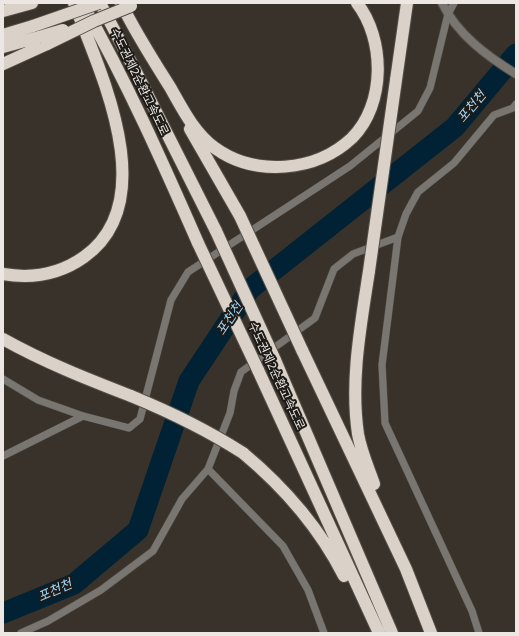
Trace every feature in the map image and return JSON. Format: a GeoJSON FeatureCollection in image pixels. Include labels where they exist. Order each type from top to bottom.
{"type":"FeatureCollection","features":[{"type":"Feature","properties":{"kind":"highway"},"geometry":{"type":"LineString","coordinates":[[3,12],[32,3]]}},
{"type":"Feature","properties":{"kind":"highway"},"geometry":{"type":"LineString","coordinates":[[3,274],[44,274],[60,271],[94,250],[105,237],[118,206],[122,191],[122,148],[107,92],[74,3]]}},
{"type":"Feature","properties":{"kind":"highway","name":"수도권제2순환고속도로"},"geometry":{"type":"LineString","coordinates":[[82,3],[105,44],[165,167],[198,243],[379,633]]}},
{"type":"Feature","properties":{"kind":"highway"},"geometry":{"type":"LineString","coordinates":[[3,35],[100,3]]}},
{"type":"Feature","properties":{"kind":"highway","name":"수도권제2순환고속도로"},"geometry":{"type":"LineString","coordinates":[[100,3],[216,231],[275,360],[392,633]]}},
{"type":"Feature","properties":{"kind":"highway"},"geometry":{"type":"LineString","coordinates":[[121,3],[192,124],[214,147],[243,162],[286,168],[298,166],[333,152],[352,137],[367,113],[377,86],[379,65],[376,44],[357,3]]}},
{"type":"Feature","properties":{"kind":"highway"},"geometry":{"type":"LineString","coordinates":[[3,64],[43,41],[139,3]]}},
{"type":"Feature","properties":{"kind":"highway"},"geometry":{"type":"LineString","coordinates":[[407,7],[369,271],[357,369],[356,403],[358,434],[363,455],[431,633]]}},
{"type":"Feature","properties":{"kind":"highway"},"geometry":{"type":"LineString","coordinates":[[3,47],[43,41]]}},
{"type":"Feature","properties":{"kind":"highway"},"geometry":{"type":"LineString","coordinates":[[153,59],[198,144],[240,216],[406,569]]}},
{"type":"Feature","properties":{"kind":"highway"},"geometry":{"type":"LineString","coordinates":[[3,335],[29,353]]}},
{"type":"Feature","properties":{"kind":"highway"},"geometry":{"type":"LineString","coordinates":[[3,339],[71,373],[171,412],[213,434],[243,453],[269,475],[290,496],[309,520],[337,563],[372,633]]}},
{"type":"Feature","properties":{"kind":"street"},"geometry":{"type":"LineString","coordinates":[[442,3],[448,14],[466,37],[494,60],[516,74]]}},
{"type":"Feature","properties":{"kind":"lane"},"geometry":{"type":"LineString","coordinates":[[3,379],[38,400],[83,416],[128,428],[140,419],[171,300],[188,272],[350,166],[418,111],[430,88],[448,14],[454,3]]}},
{"type":"Feature","properties":{"kind":"lane"},"geometry":{"type":"LineString","coordinates":[[479,633],[472,611],[385,423],[382,365],[398,237],[406,214],[418,192],[454,163],[494,115],[513,108],[516,104]]}},
{"type":"Feature","properties":{"kind":"lane"},"geometry":{"type":"LineString","coordinates":[[21,633],[48,621],[101,590],[152,551],[182,499],[208,470],[230,413],[234,391],[241,372],[315,318],[334,269],[353,254],[398,237]]}},
{"type":"Feature","properties":{"kind":"lane"},"geometry":{"type":"LineString","coordinates":[[3,456],[83,416]]}},
{"type":"Feature","properties":{"kind":"lane"},"geometry":{"type":"LineString","coordinates":[[208,470],[283,546],[308,590],[324,633]]}},
{"type":"Feature","properties":{"kind":"waterway","name":"포천천"},"geometry":{"type":"LineString","coordinates":[[3,613],[74,584],[138,530],[189,381],[250,289],[455,127],[516,54]]}}]}
